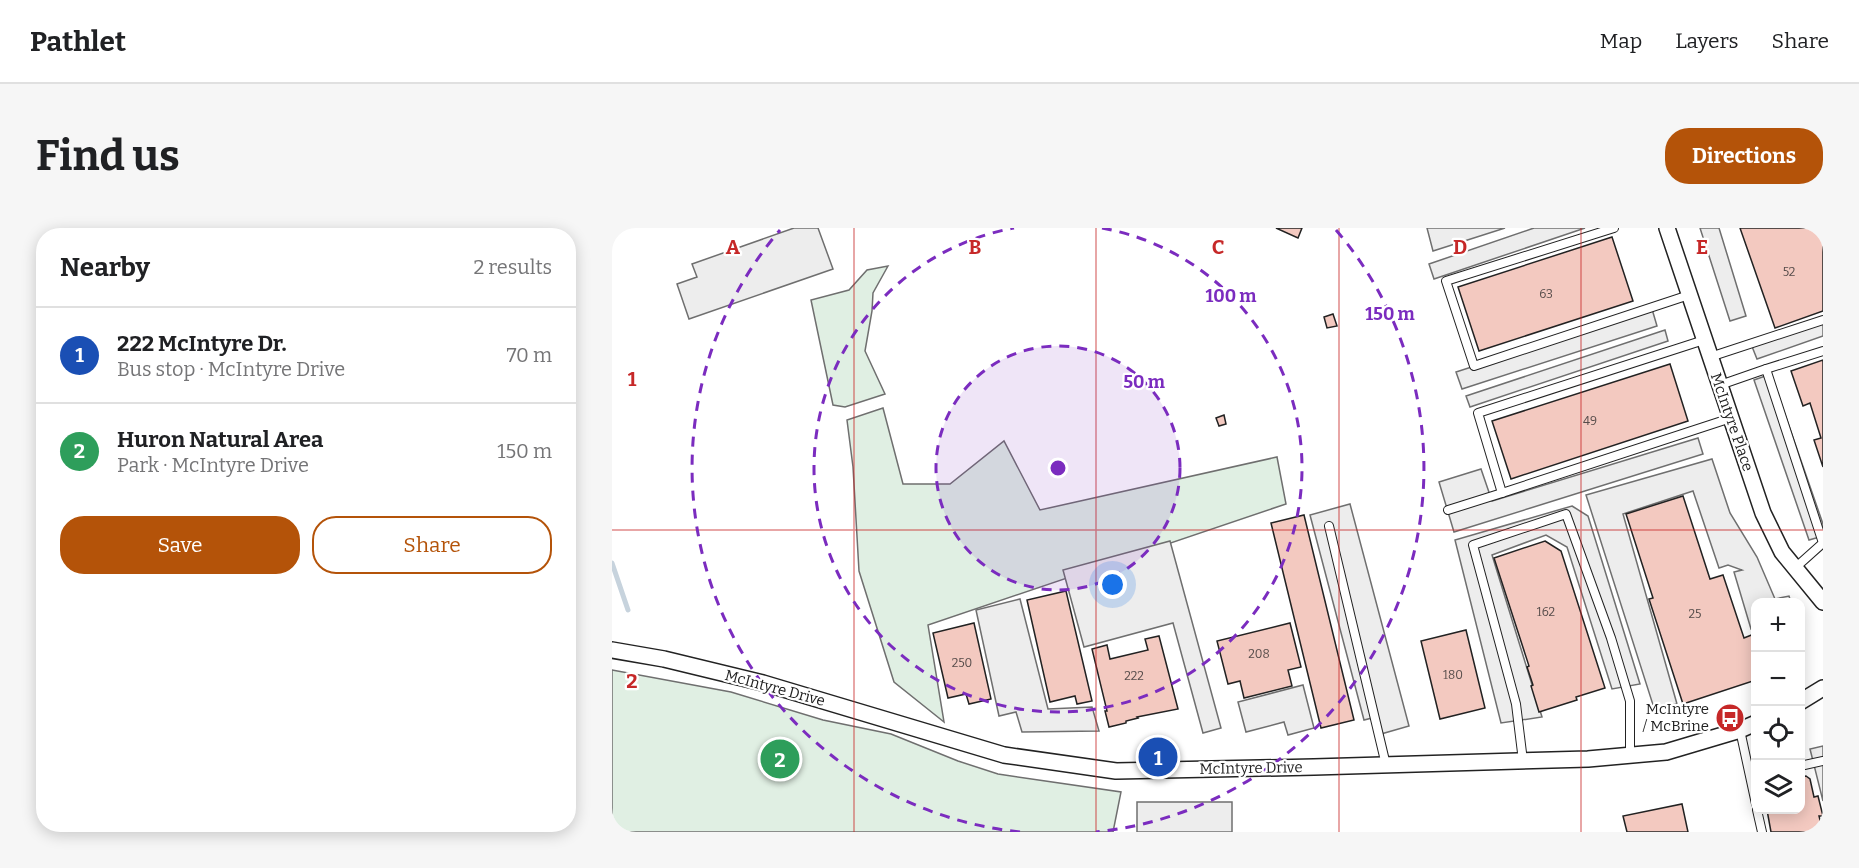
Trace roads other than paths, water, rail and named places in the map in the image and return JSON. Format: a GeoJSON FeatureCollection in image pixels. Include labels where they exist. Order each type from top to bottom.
{"type":"FeatureCollection","features":[{"type":"Feature","properties":{"kind":"street","name":"McIntyre Place"},"geometry":{"type":"LineString","coordinates":[[1667,228],[1763,513],[1782,552],[1823,602]]}},
{"type":"Feature","properties":{"kind":"street","name":"McIntyre Drive"},"geometry":{"type":"LineString","coordinates":[[612,650],[664,659],[763,683],[1004,755],[1116,771],[1588,759],[1666,752],[1751,725]]}},
{"type":"Feature","properties":{"kind":"street"},"geometry":{"type":"LineString","coordinates":[[1805,699],[1823,688]]}},
{"type":"Feature","properties":{"kind":"lane"},"geometry":{"type":"LineString","coordinates":[[1614,228],[1446,281],[1474,366],[1689,295]]}},
{"type":"Feature","properties":{"kind":"lane"},"geometry":{"type":"LineString","coordinates":[[1710,357],[1823,320]]}},
{"type":"Feature","properties":{"kind":"lane"},"geometry":{"type":"LineString","coordinates":[[1502,493],[1478,413],[1704,340]]}},
{"type":"Feature","properties":{"kind":"lane"},"geometry":{"type":"LineString","coordinates":[[1720,385],[1823,351]]}},
{"type":"Feature","properties":{"kind":"lane"},"geometry":{"type":"LineString","coordinates":[[1766,369],[1823,543],[1795,568]]}},
{"type":"Feature","properties":{"kind":"lane"},"geometry":{"type":"LineString","coordinates":[[1448,510],[1731,418]]}},
{"type":"Feature","properties":{"kind":"lane"},"geometry":{"type":"LineString","coordinates":[[1523,761],[1516,704],[1473,545],[1566,514],[1611,639],[1630,701],[1630,755]]}},
{"type":"Feature","properties":{"kind":"lane"},"geometry":{"type":"LineString","coordinates":[[1329,526],[1386,765]]}},
{"type":"Feature","properties":{"kind":"lane"},"geometry":{"type":"LineString","coordinates":[[1740,730],[1751,772]]}},
{"type":"Feature","properties":{"kind":"lane"},"geometry":{"type":"LineString","coordinates":[[1805,765],[1823,761]]}},
{"type":"Feature","properties":{"kind":"lane"},"geometry":{"type":"LineString","coordinates":[[1758,814],[1762,832]]}},
{"type":"Feature","properties":{"kind":"waterway"},"geometry":{"type":"LineString","coordinates":[[612,563],[628,610]]}},
{"type":"Feature","properties":{"kind":"place","name":"McIntyre / McBrine"},"geometry":{"type":"Point","coordinates":[1730,718]}},
{"type":"Feature","properties":{"kind":"place","name":"222 McIntyre Dr."},"geometry":{"type":"Point","coordinates":[1158,757]}},
{"type":"Feature","properties":{"kind":"place","name":"Huron Natural Area"},"geometry":{"type":"Point","coordinates":[780,759]}}]}
